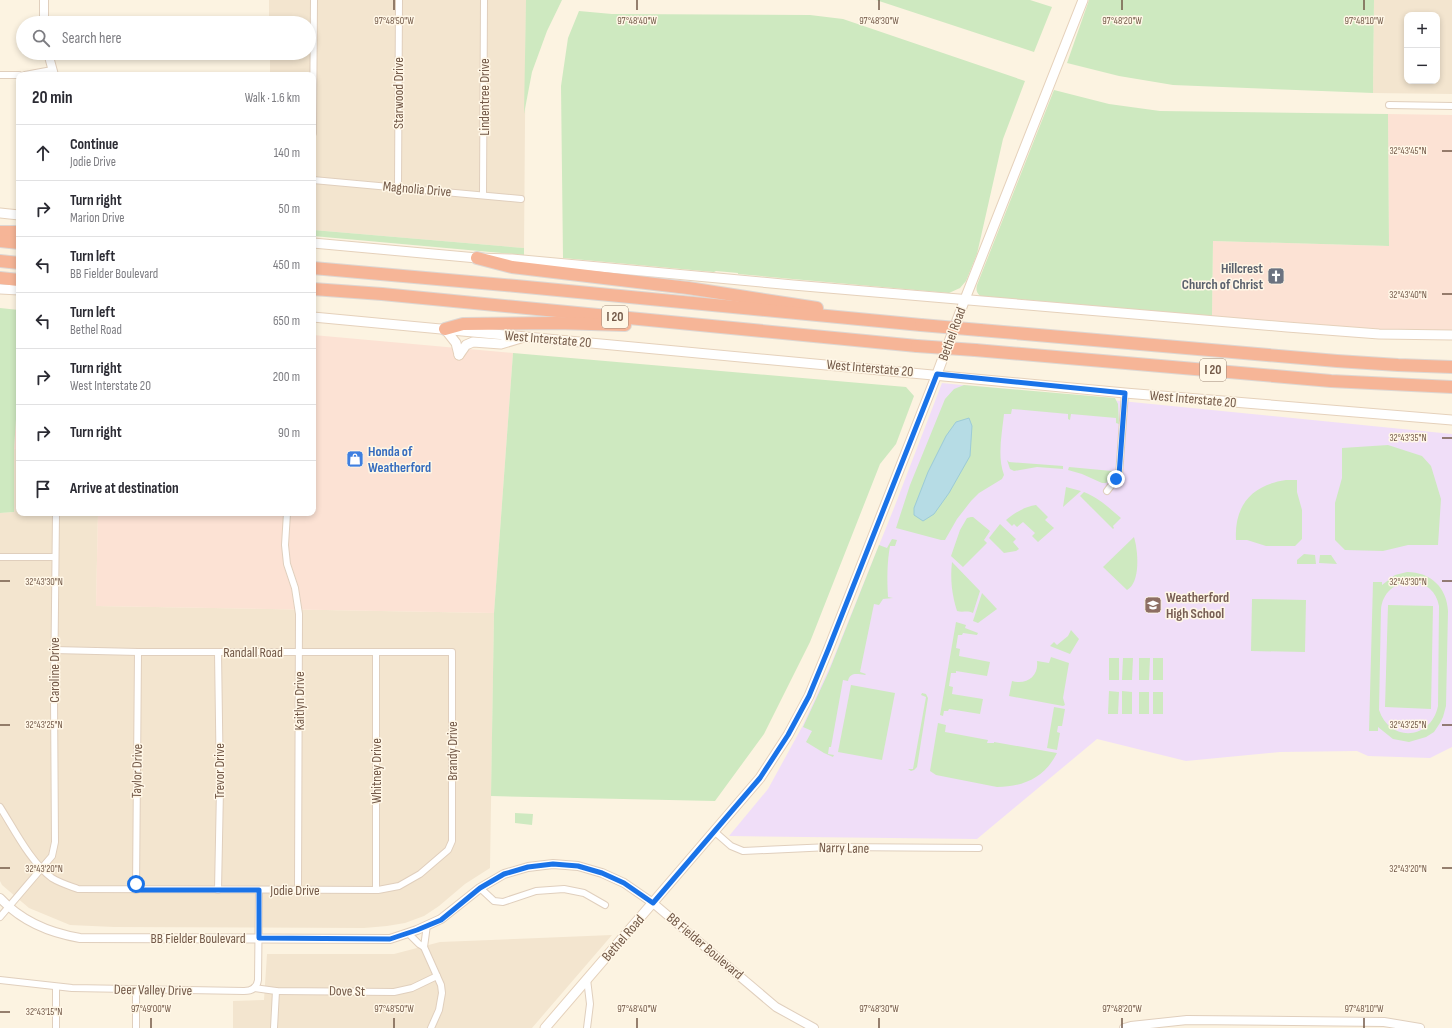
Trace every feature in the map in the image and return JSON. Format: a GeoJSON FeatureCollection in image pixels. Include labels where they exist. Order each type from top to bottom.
{"type":"FeatureCollection","features":[{"type":"Feature","properties":{"kind":"highway"},"geometry":{"type":"LineString","coordinates":[[0,232],[16,232]]}},
{"type":"Feature","properties":{"kind":"highway"},"geometry":{"type":"LineString","coordinates":[[0,241],[16,243]]}},
{"type":"Feature","properties":{"kind":"highway"},"geometry":{"type":"LineString","coordinates":[[477,258],[512,267],[773,300],[829,310],[849,318]]}},
{"type":"Feature","properties":{"kind":"highway"},"geometry":{"type":"LineString","coordinates":[[0,261],[16,263]]}},
{"type":"Feature","properties":{"kind":"highway","name":"I 20"},"geometry":{"type":"LineString","coordinates":[[316,268],[921,325],[1337,361],[1452,367]]}},
{"type":"Feature","properties":{"kind":"highway"},"geometry":{"type":"LineString","coordinates":[[0,278],[16,280]]}},
{"type":"Feature","properties":{"kind":"highway","name":"I 20"},"geometry":{"type":"LineString","coordinates":[[316,289],[382,294],[917,346],[1331,381],[1452,387]]}},
{"type":"Feature","properties":{"kind":"highway"},"geometry":{"type":"LineString","coordinates":[[444,329],[463,324],[557,323],[665,328],[684,323]]}},
{"type":"Feature","properties":{"kind":"main road","name":"Bethel Road"},"geometry":{"type":"LineString","coordinates":[[545,1028],[760,778],[788,735],[809,696],[1083,0]]}},
{"type":"Feature","properties":{"kind":"main road"},"geometry":{"type":"LineString","coordinates":[[0,213],[16,215]]}},
{"type":"Feature","properties":{"kind":"main road"},"geometry":{"type":"LineString","coordinates":[[316,243],[1323,330],[1379,334],[1452,335]]}},
{"type":"Feature","properties":{"kind":"main road"},"geometry":{"type":"LineString","coordinates":[[0,289],[16,290]]}},
{"type":"Feature","properties":{"kind":"main road","name":"West Interstate 20"},"geometry":{"type":"LineString","coordinates":[[316,317],[937,374],[1125,393],[1452,420]]}},
{"type":"Feature","properties":{"kind":"main road"},"geometry":{"type":"LineString","coordinates":[[444,329],[456,343],[459,355],[466,345],[473,342],[501,344],[527,337]]}},
{"type":"Feature","properties":{"kind":"street"},"geometry":{"type":"LineString","coordinates":[[44,0],[44,16]]}},
{"type":"Feature","properties":{"kind":"street"},"geometry":{"type":"LineString","coordinates":[[314,0],[314,16]]}},
{"type":"Feature","properties":{"kind":"street","name":"Starwood Drive"},"geometry":{"type":"LineString","coordinates":[[398,187],[399,0]]}},
{"type":"Feature","properties":{"kind":"street","name":"Lindentree Drive"},"geometry":{"type":"LineString","coordinates":[[484,0],[484,195]]}},
{"type":"Feature","properties":{"kind":"street"},"geometry":{"type":"LineString","coordinates":[[50,60],[53,72]]}},
{"type":"Feature","properties":{"kind":"street"},"geometry":{"type":"LineString","coordinates":[[313,72],[314,60]]}},
{"type":"Feature","properties":{"kind":"street"},"geometry":{"type":"LineString","coordinates":[[0,76],[16,75]]}},
{"type":"Feature","properties":{"kind":"street"},"geometry":{"type":"LineString","coordinates":[[1389,106],[1452,106]]}},
{"type":"Feature","properties":{"kind":"street","name":"Magnolia Drive"},"geometry":{"type":"LineString","coordinates":[[316,180],[521,199]]}},
{"type":"Feature","properties":{"kind":"street"},"geometry":{"type":"LineString","coordinates":[[1107,491],[1119,475],[1125,393]]}},
{"type":"Feature","properties":{"kind":"street","name":"Caroline Drive"},"geometry":{"type":"LineString","coordinates":[[0,918],[52,856],[55,842],[54,650],[56,516]]}},
{"type":"Feature","properties":{"kind":"street","name":"Kaitlyn Drive"},"geometry":{"type":"LineString","coordinates":[[287,516],[285,545],[287,564],[295,588],[299,614],[298,890]]}},
{"type":"Feature","properties":{"kind":"street"},"geometry":{"type":"LineString","coordinates":[[0,557],[55,557]]}},
{"type":"Feature","properties":{"kind":"street","name":"Randall Road"},"geometry":{"type":"LineString","coordinates":[[54,650],[138,652],[452,652]]}},
{"type":"Feature","properties":{"kind":"street","name":"Taylor Drive"},"geometry":{"type":"LineString","coordinates":[[136,890],[138,652]]}},
{"type":"Feature","properties":{"kind":"street","name":"Trevor Drive"},"geometry":{"type":"LineString","coordinates":[[218,652],[220,789],[218,890]]}},
{"type":"Feature","properties":{"kind":"street","name":"Whitney Drive"},"geometry":{"type":"LineString","coordinates":[[376,652],[376,890]]}},
{"type":"Feature","properties":{"kind":"street","name":"Brandy Drive"},"geometry":{"type":"LineString","coordinates":[[448,850],[452,842],[452,652]]}},
{"type":"Feature","properties":{"kind":"street","name":"Jodie Drive"},"geometry":{"type":"LineString","coordinates":[[0,807],[31,855],[42,868],[52,878],[78,889],[376,890],[400,886],[420,874],[448,850]]}},
{"type":"Feature","properties":{"kind":"street","name":"Narry Lane"},"geometry":{"type":"LineString","coordinates":[[715,832],[731,846],[743,851],[830,847],[979,848]]}},
{"type":"Feature","properties":{"kind":"street","name":"BB Fielder Boulevard"},"geometry":{"type":"LineString","coordinates":[[0,898],[8,907],[26,920],[44,929],[62,935],[80,938],[390,939],[441,920],[480,888],[504,874],[528,867],[553,864],[578,866],[608,875],[624,883],[653,903],[776,1007],[814,1028]]}},
{"type":"Feature","properties":{"kind":"street"},"geometry":{"type":"LineString","coordinates":[[480,888],[494,901],[504,902],[536,892],[564,889],[584,893],[605,905]]}},
{"type":"Feature","properties":{"kind":"street"},"geometry":{"type":"LineString","coordinates":[[254,988],[258,980],[259,890]]}},
{"type":"Feature","properties":{"kind":"street"},"geometry":{"type":"LineString","coordinates":[[427,926],[424,947],[437,976],[442,993],[439,1010],[431,1028]]}},
{"type":"Feature","properties":{"kind":"street"},"geometry":{"type":"LineString","coordinates":[[408,933],[424,947]]}},
{"type":"Feature","properties":{"kind":"street","name":"Dove St"},"geometry":{"type":"LineString","coordinates":[[254,988],[276,991],[394,992],[412,988],[437,976]]}},
{"type":"Feature","properties":{"kind":"street"},"geometry":{"type":"LineString","coordinates":[[587,979],[590,1004],[587,1028]]}},
{"type":"Feature","properties":{"kind":"street","name":"Deer Valley Drive"},"geometry":{"type":"LineString","coordinates":[[0,980],[56,987],[89,989],[248,991],[254,988]]}},
{"type":"Feature","properties":{"kind":"street"},"geometry":{"type":"LineString","coordinates":[[56,987],[56,1028]]}},
{"type":"Feature","properties":{"kind":"street"},"geometry":{"type":"LineString","coordinates":[[136,990],[136,1028]]}},
{"type":"Feature","properties":{"kind":"street"},"geometry":{"type":"LineString","coordinates":[[274,1028],[276,991]]}},
{"type":"Feature","properties":{"kind":"street"},"geometry":{"type":"LineString","coordinates":[[1124,1028],[1187,1020],[1384,1025],[1420,1028]]}},
{"type":"Feature","properties":{"kind":"shaded area"},"geometry":{"type":"Polygon","coordinates":[[[269,0],[526,0],[524,248],[316,230],[316,72],[270,72],[270,60],[316,60],[316,16],[269,16],[269,0]]]}},
{"type":"Feature","properties":{"kind":"shaded area"},"geometry":{"type":"Polygon","coordinates":[[[1374,0],[1452,0],[1452,94],[1373,93],[1374,0]]]}},
{"type":"Feature","properties":{"kind":"shaded area"},"geometry":{"type":"Polygon","coordinates":[[[1388,114],[1452,115],[1452,332],[1352,329],[1212,316],[1213,241],[1389,246],[1388,114]]]}},
{"type":"Feature","properties":{"kind":"shaded area"},"geometry":{"type":"Polygon","coordinates":[[[316,335],[513,353],[494,613],[96,606],[98,516],[316,516],[316,335]]]}},
{"type":"Feature","properties":{"kind":"shaded area","name":"Weatherford High School"},"geometry":{"type":"Polygon","coordinates":[[[942,383],[1452,434],[1452,747],[1430,758],[1368,756],[1357,751],[1280,752],[1186,761],[1097,739],[977,839],[729,836],[768,789],[802,727],[831,664],[894,508],[942,383]]]}},
{"type":"Feature","properties":{"kind":"shaded area"},"geometry":{"type":"Polygon","coordinates":[[[16,419],[16,449],[14,449],[16,419]]]}},
{"type":"Feature","properties":{"kind":"shaded area"},"geometry":{"type":"Polygon","coordinates":[[[14,449],[16,449],[16,516],[98,516],[96,606],[494,613],[490,868],[465,884],[439,906],[424,916],[405,923],[364,928],[114,927],[70,925],[29,908],[2,885],[0,881],[0,513],[14,512],[14,449]]]}},
{"type":"Feature","properties":{"kind":"shaded area"},"geometry":{"type":"Polygon","coordinates":[[[612,935],[532,1028],[233,1028],[233,1001],[264,1000],[267,954],[394,954],[440,942],[612,935]]]}},
{"type":"Feature","properties":{"kind":"green space"},"geometry":{"type":"Polygon","coordinates":[[[526,0],[562,0],[547,31],[532,72],[524,114],[526,0]]]}},
{"type":"Feature","properties":{"kind":"green space"},"geometry":{"type":"Polygon","coordinates":[[[876,0],[1030,0],[1052,7],[1034,52],[876,0]]]}},
{"type":"Feature","properties":{"kind":"green space"},"geometry":{"type":"Polygon","coordinates":[[[1089,0],[1374,0],[1373,93],[1173,85],[1119,76],[1067,63],[1089,0]]]}},
{"type":"Feature","properties":{"kind":"green space"},"geometry":{"type":"Polygon","coordinates":[[[579,11],[612,14],[810,15],[843,19],[1025,81],[1003,139],[977,254],[966,281],[960,288],[949,293],[563,258],[561,86],[568,38],[579,11]]]}},
{"type":"Feature","properties":{"kind":"green space"},"geometry":{"type":"Polygon","coordinates":[[[1054,90],[1109,104],[1160,111],[1388,114],[1389,246],[1213,241],[1212,316],[980,296],[976,288],[977,285],[1054,90]]]}},
{"type":"Feature","properties":{"kind":"green space"},"geometry":{"type":"Polygon","coordinates":[[[316,230],[524,248],[524,255],[316,236],[316,230]]]}},
{"type":"Feature","properties":{"kind":"green space"},"geometry":{"type":"Polygon","coordinates":[[[0,308],[16,310],[16,419],[14,449],[14,512],[0,513],[0,308]]]}},
{"type":"Feature","properties":{"kind":"green space"},"geometry":{"type":"Polygon","coordinates":[[[513,353],[906,387],[914,396],[896,444],[880,464],[810,642],[764,734],[715,801],[491,796],[494,613],[513,353]]]}},
{"type":"Feature","properties":{"kind":"green space"},"geometry":{"type":"Polygon","coordinates":[[[964,385],[1115,398],[1118,404],[1119,424],[1116,423],[1116,418],[1071,414],[1070,420],[1068,419],[1068,414],[1012,409],[1011,414],[1004,414],[1001,445],[1001,460],[1004,475],[1002,479],[979,493],[971,501],[957,519],[945,540],[896,528],[910,485],[945,399],[954,389],[964,385]]]}},
{"type":"Feature","properties":{"kind":"green space"},"geometry":{"type":"Polygon","coordinates":[[[1388,445],[1422,456],[1431,466],[1441,499],[1438,545],[1408,545],[1383,551],[1345,550],[1335,540],[1335,503],[1342,478],[1342,448],[1388,445]]]}},
{"type":"Feature","properties":{"kind":"green space"},"geometry":{"type":"Polygon","coordinates":[[[1007,460],[1009,462],[1063,466],[1063,469],[1037,467],[1014,471],[1010,469],[1007,460]]]}},
{"type":"Feature","properties":{"kind":"green space"},"geometry":{"type":"Polygon","coordinates":[[[1069,467],[1112,471],[1110,480],[1106,483],[1102,483],[1082,474],[1068,470],[1069,467]]]}},
{"type":"Feature","properties":{"kind":"green space"},"geometry":{"type":"Polygon","coordinates":[[[1286,480],[1297,480],[1297,492],[1302,510],[1302,539],[1295,546],[1266,546],[1247,540],[1236,540],[1238,517],[1242,507],[1248,499],[1255,492],[1264,487],[1286,480]]]}},
{"type":"Feature","properties":{"kind":"green space"},"geometry":{"type":"Polygon","coordinates":[[[1066,487],[1081,491],[1063,507],[1066,487]]]}},
{"type":"Feature","properties":{"kind":"green space"},"geometry":{"type":"Polygon","coordinates":[[[1084,492],[1099,500],[1121,518],[1113,526],[1113,529],[1080,496],[1084,492]]]}},
{"type":"Feature","properties":{"kind":"green space"},"geometry":{"type":"Polygon","coordinates":[[[1036,505],[1048,517],[1045,520],[1054,528],[1038,542],[1032,536],[1035,533],[1023,522],[1017,527],[1014,524],[1012,526],[1006,520],[1020,510],[1036,505]]]}},
{"type":"Feature","properties":{"kind":"green space"},"geometry":{"type":"Polygon","coordinates":[[[971,517],[990,531],[984,540],[987,543],[963,567],[951,556],[960,530],[967,518],[971,517]]]}},
{"type":"Feature","properties":{"kind":"green space"},"geometry":{"type":"Polygon","coordinates":[[[1000,524],[1016,539],[1013,542],[1019,549],[1004,553],[989,538],[1000,524]]]}},
{"type":"Feature","properties":{"kind":"green space"},"geometry":{"type":"Polygon","coordinates":[[[1134,537],[1137,550],[1136,573],[1135,580],[1127,590],[1103,567],[1134,537]]]}},
{"type":"Feature","properties":{"kind":"green space"},"geometry":{"type":"Polygon","coordinates":[[[892,539],[897,540],[895,546],[890,546],[887,584],[888,597],[893,598],[883,599],[879,605],[874,604],[860,672],[866,674],[854,674],[850,676],[848,681],[843,680],[831,747],[829,747],[828,754],[834,755],[833,757],[806,742],[812,731],[803,727],[829,671],[879,545],[887,548],[892,539]]]}},
{"type":"Feature","properties":{"kind":"green space"},"geometry":{"type":"Polygon","coordinates":[[[1304,554],[1315,555],[1316,564],[1297,564],[1297,560],[1304,554]]]}},
{"type":"Feature","properties":{"kind":"green space"},"geometry":{"type":"Polygon","coordinates":[[[1320,555],[1331,555],[1337,564],[1319,563],[1320,555]]]}},
{"type":"Feature","properties":{"kind":"green space"},"geometry":{"type":"Polygon","coordinates":[[[952,562],[980,591],[973,613],[957,611],[952,587],[952,562]]]}},
{"type":"Feature","properties":{"kind":"green space"},"geometry":{"type":"Polygon","coordinates":[[[1407,572],[1416,573],[1430,578],[1445,595],[1448,611],[1446,706],[1443,717],[1434,732],[1426,737],[1409,742],[1393,739],[1378,727],[1378,731],[1369,731],[1373,582],[1382,582],[1382,585],[1395,575],[1407,572]],[[1412,581],[1395,586],[1384,598],[1382,604],[1379,710],[1384,721],[1392,728],[1401,732],[1410,733],[1419,731],[1427,726],[1434,717],[1438,706],[1438,601],[1430,589],[1422,584],[1412,581]]]}},
{"type":"Feature","properties":{"kind":"green space"},"geometry":{"type":"Polygon","coordinates":[[[982,593],[997,609],[978,623],[973,621],[982,593]]]}},
{"type":"Feature","properties":{"kind":"green space"},"geometry":{"type":"Polygon","coordinates":[[[1252,599],[1306,600],[1305,652],[1251,651],[1252,599]]]}},
{"type":"Feature","properties":{"kind":"green space"},"geometry":{"type":"Polygon","coordinates":[[[1388,605],[1433,606],[1431,709],[1385,707],[1388,605]]]}},
{"type":"Feature","properties":{"kind":"green space"},"geometry":{"type":"Polygon","coordinates":[[[956,622],[966,625],[965,628],[978,633],[977,635],[963,633],[962,635],[958,635],[956,648],[960,649],[959,656],[990,662],[987,676],[956,671],[956,673],[951,673],[949,686],[953,687],[952,694],[983,699],[980,714],[949,709],[948,711],[944,711],[943,716],[940,715],[956,622]]]}},
{"type":"Feature","properties":{"kind":"green space"},"geometry":{"type":"Polygon","coordinates":[[[1071,630],[1079,639],[1070,654],[1050,646],[1054,642],[1057,645],[1068,636],[1071,630]]]}},
{"type":"Feature","properties":{"kind":"green space"},"geometry":{"type":"Polygon","coordinates":[[[1051,657],[1069,663],[1063,698],[1065,705],[1063,706],[1009,696],[1012,681],[1023,682],[1031,678],[1036,671],[1037,661],[1049,663],[1051,657]]]}},
{"type":"Feature","properties":{"kind":"green space"},"geometry":{"type":"Polygon","coordinates":[[[1109,658],[1119,658],[1119,680],[1109,680],[1109,658]]]}},
{"type":"Feature","properties":{"kind":"green space"},"geometry":{"type":"Polygon","coordinates":[[[1123,658],[1133,658],[1132,680],[1122,680],[1123,658]]]}},
{"type":"Feature","properties":{"kind":"green space"},"geometry":{"type":"Polygon","coordinates":[[[1139,658],[1150,658],[1149,680],[1139,680],[1139,658]]]}},
{"type":"Feature","properties":{"kind":"green space"},"geometry":{"type":"Polygon","coordinates":[[[1153,658],[1163,658],[1163,680],[1153,680],[1153,658]]]}},
{"type":"Feature","properties":{"kind":"green space"},"geometry":{"type":"Polygon","coordinates":[[[851,685],[895,693],[882,760],[838,752],[851,685]]]}},
{"type":"Feature","properties":{"kind":"green space"},"geometry":{"type":"Polygon","coordinates":[[[1109,691],[1119,692],[1118,714],[1108,714],[1109,691]]]}},
{"type":"Feature","properties":{"kind":"green space"},"geometry":{"type":"Polygon","coordinates":[[[1122,691],[1132,692],[1132,714],[1122,714],[1122,691]]]}},
{"type":"Feature","properties":{"kind":"green space"},"geometry":{"type":"Polygon","coordinates":[[[1139,692],[1149,692],[1149,714],[1139,714],[1139,692]]]}},
{"type":"Feature","properties":{"kind":"green space"},"geometry":{"type":"Polygon","coordinates":[[[1153,692],[1163,692],[1163,714],[1153,714],[1153,692]]]}},
{"type":"Feature","properties":{"kind":"green space"},"geometry":{"type":"Polygon","coordinates":[[[922,693],[926,694],[928,698],[917,767],[911,771],[908,769],[913,769],[926,697],[921,695],[922,693]]]}},
{"type":"Feature","properties":{"kind":"green space"},"geometry":{"type":"Polygon","coordinates":[[[1054,707],[1065,709],[1062,726],[1058,726],[1057,732],[1060,733],[1057,750],[1047,748],[1054,707]]]}},
{"type":"Feature","properties":{"kind":"green space"},"geometry":{"type":"Polygon","coordinates":[[[938,723],[946,725],[945,732],[988,740],[987,743],[994,742],[1057,753],[1046,768],[1033,779],[1025,783],[1007,787],[997,787],[936,775],[930,771],[938,723]]]}},
{"type":"Feature","properties":{"kind":"green space"},"geometry":{"type":"Polygon","coordinates":[[[515,813],[533,814],[532,825],[515,823],[515,813]]]}},
{"type":"Feature","properties":{"kind":"water"},"geometry":{"type":"Polygon","coordinates":[[[969,418],[972,426],[970,456],[949,493],[934,514],[923,521],[914,515],[914,508],[928,472],[946,436],[956,422],[969,418]]]}},
{"type":"Feature","properties":{"kind":"place","name":"Hillcrest Church of Christ"},"geometry":{"type":"Point","coordinates":[1276,276]}},
{"type":"Feature","properties":{"kind":"place","name":"Honda of Weatherford"},"geometry":{"type":"Point","coordinates":[355,459]}},
{"type":"Feature","properties":{"kind":"place","name":"Weatherford High School"},"geometry":{"type":"Point","coordinates":[1153,605]}},
{"type":"Feature","properties":{"kind":"route"},"geometry":{"type":"LineString","coordinates":[[136,884],[136,890],[259,890],[259,938],[390,939],[441,920],[480,888],[504,874],[528,867],[553,864],[578,866],[602,873],[624,883],[653,903],[760,778],[788,735],[809,696],[937,374],[1125,393],[1119,475],[1116,479]]}}]}
